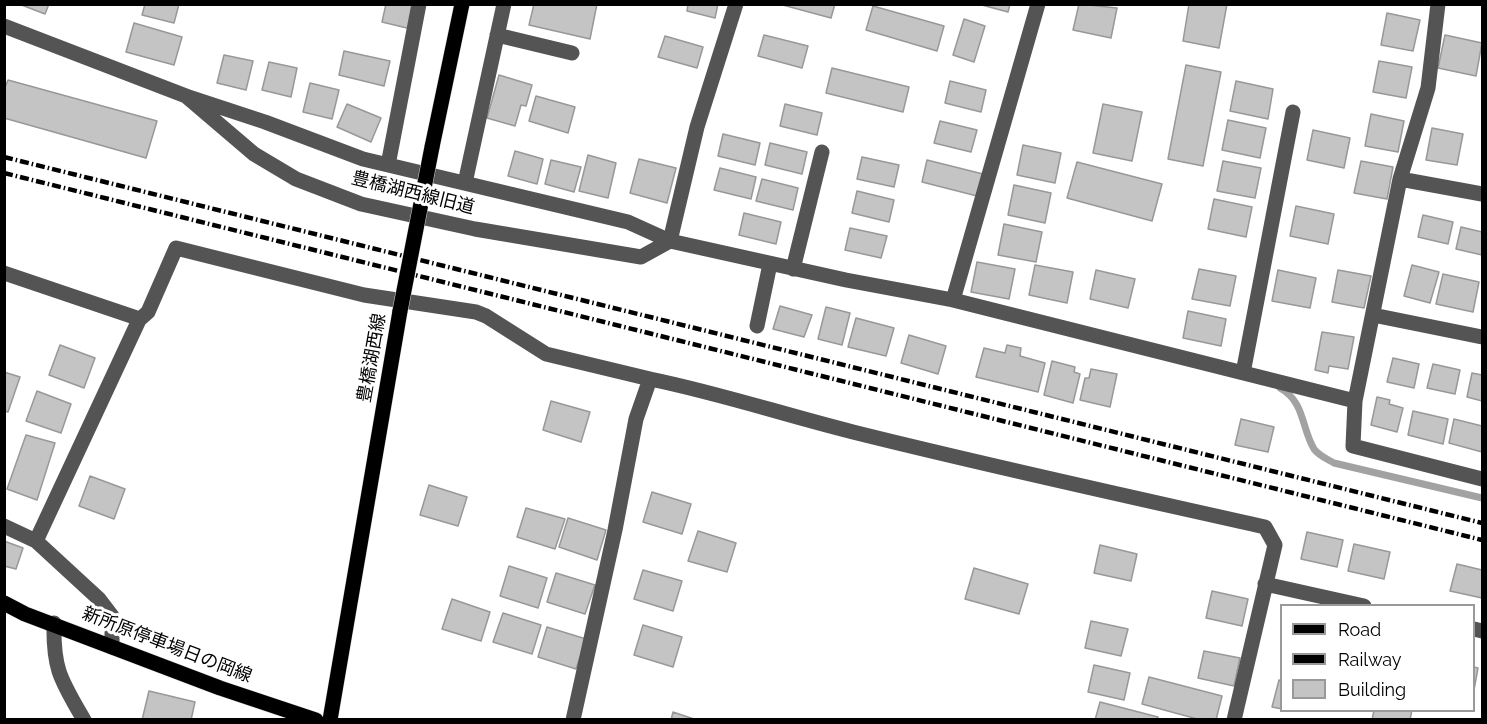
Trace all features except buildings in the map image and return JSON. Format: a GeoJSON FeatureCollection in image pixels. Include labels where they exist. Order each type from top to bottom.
{"type":"FeatureCollection","features":[{"type":"Feature","properties":{"kind":"main road","name":"豊橋湖西線"},"geometry":{"type":"LineString","coordinates":[[330,720],[400,311],[462,4]]}},
{"type":"Feature","properties":{"kind":"main road","name":"新所原停車場日の岡線"},"geometry":{"type":"LineString","coordinates":[[4,603],[26,614],[220,688],[316,720]]}},
{"type":"Feature","properties":{"kind":"street"},"geometry":{"type":"LineString","coordinates":[[388,165],[419,4]]}},
{"type":"Feature","properties":{"kind":"street"},"geometry":{"type":"LineString","coordinates":[[465,183],[504,4]]}},
{"type":"Feature","properties":{"kind":"street"},"geometry":{"type":"LineString","coordinates":[[670,241],[697,127],[736,4]]}},
{"type":"Feature","properties":{"kind":"street"},"geometry":{"type":"LineString","coordinates":[[953,300],[1038,4]]}},
{"type":"Feature","properties":{"kind":"street"},"geometry":{"type":"LineString","coordinates":[[1438,4],[1428,88],[1400,179],[1355,401],[1353,446],[1482,479]]}},
{"type":"Feature","properties":{"kind":"street","name":"豊橋湖西線旧道"},"geometry":{"type":"LineString","coordinates":[[4,26],[186,96],[254,154],[296,178],[361,204],[475,228],[641,257],[670,241]]}},
{"type":"Feature","properties":{"kind":"street"},"geometry":{"type":"LineString","coordinates":[[497,35],[572,53]]}},
{"type":"Feature","properties":{"kind":"street"},"geometry":{"type":"LineString","coordinates":[[186,96],[265,122],[363,159],[628,222],[670,241],[793,269],[953,300],[1355,401]]}},
{"type":"Feature","properties":{"kind":"street"},"geometry":{"type":"LineString","coordinates":[[1243,373],[1293,112]]}},
{"type":"Feature","properties":{"kind":"street"},"geometry":{"type":"LineString","coordinates":[[793,269],[822,152]]}},
{"type":"Feature","properties":{"kind":"street"},"geometry":{"type":"LineString","coordinates":[[1400,179],[1482,194]]}},
{"type":"Feature","properties":{"kind":"street"},"geometry":{"type":"LineString","coordinates":[[36,542],[140,319],[148,312],[176,248],[364,295],[476,312],[546,354],[706,390],[746,404],[852,432],[1265,527],[1275,545],[1234,720]]}},
{"type":"Feature","properties":{"kind":"street"},"geometry":{"type":"LineString","coordinates":[[757,326],[770,264]]}},
{"type":"Feature","properties":{"kind":"street"},"geometry":{"type":"LineString","coordinates":[[4,273],[140,319]]}},
{"type":"Feature","properties":{"kind":"street"},"geometry":{"type":"LineString","coordinates":[[1373,315],[1482,337]]}},
{"type":"Feature","properties":{"kind":"street"},"geometry":{"type":"LineString","coordinates":[[573,720],[615,530],[636,419],[650,379]]}},
{"type":"Feature","properties":{"kind":"street"},"geometry":{"type":"LineString","coordinates":[[4,526],[36,542],[99,599],[112,616],[112,647]]}},
{"type":"Feature","properties":{"kind":"street"},"geometry":{"type":"LineString","coordinates":[[1265,584],[1355,604]]}},
{"type":"Feature","properties":{"kind":"street"},"geometry":{"type":"LineString","coordinates":[[54,623],[53,654],[57,671],[84,720]]}},
{"type":"Feature","properties":{"kind":"waterway"},"geometry":{"type":"LineString","coordinates":[[1280,388],[1294,400],[1314,449],[1334,463],[1482,498]]}},
{"type":"Feature","properties":{"kind":"railway"},"geometry":{"type":"LineString","coordinates":[[4,157],[1482,523]]}},
{"type":"Feature","properties":{"kind":"railway"},"geometry":{"type":"LineString","coordinates":[[4,173],[1482,540]]}}]}
